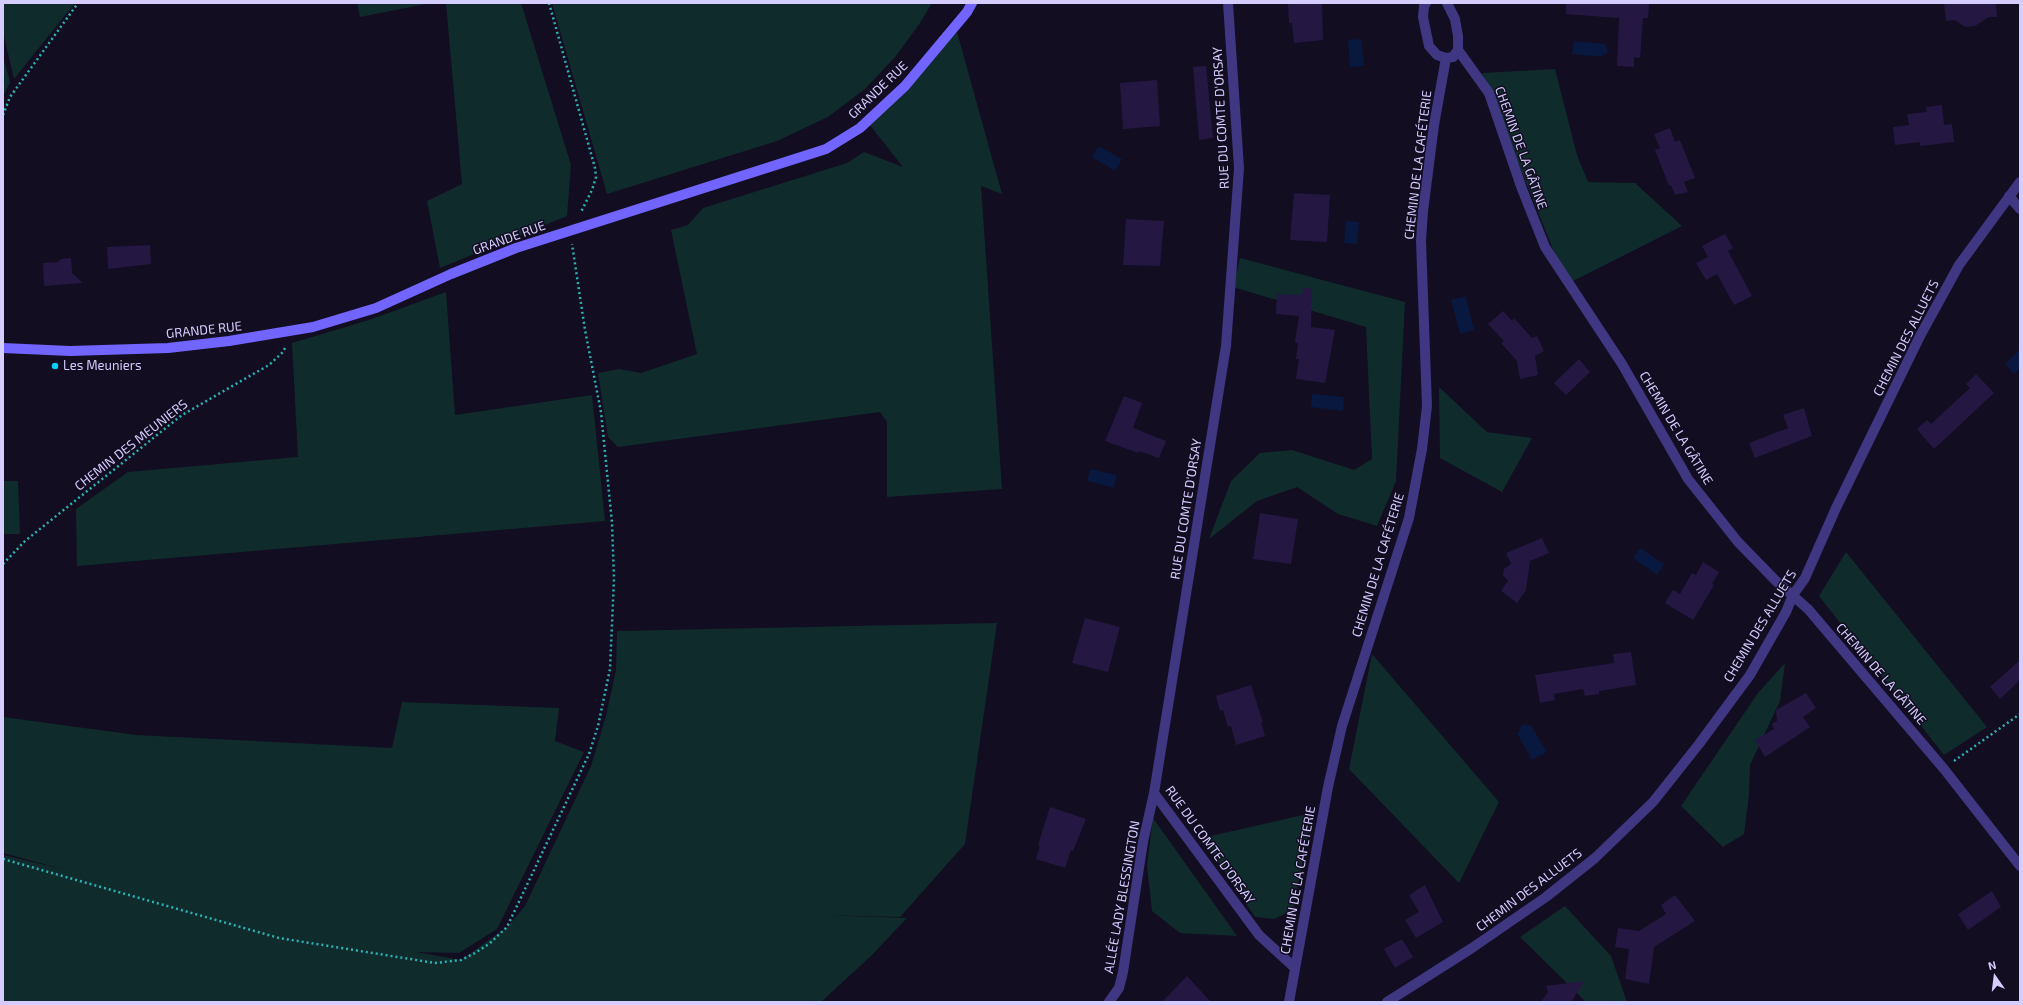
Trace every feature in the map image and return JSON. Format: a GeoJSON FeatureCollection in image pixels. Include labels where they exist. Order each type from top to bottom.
{"type":"FeatureCollection","features":[{"type":"Feature","properties":{"kind":"street","name":"RUE DU COMTE D'ORSAY"},"geometry":{"type":"LineString","coordinates":[[1228,3],[1239,168],[1226,346],[1154,793],[1259,935],[1295,968]]}},
{"type":"Feature","properties":{"kind":"street"},"geometry":{"type":"LineString","coordinates":[[1426,3],[1424,6],[1423,17],[1429,46],[1438,55],[1446,58],[1453,57],[1458,50],[1458,36],[1455,19],[1447,3]]}},
{"type":"Feature","properties":{"kind":"street","name":"GRANDE RUE"},"geometry":{"type":"LineString","coordinates":[[3,348],[70,351],[168,348],[289,332],[376,308],[458,271],[516,248],[826,149],[860,128],[904,86],[970,7]]}},
{"type":"Feature","properties":{"kind":"street","name":"CHEMIN DE LA GÂTINE"},"geometry":{"type":"LineString","coordinates":[[1458,50],[1489,93],[1522,189],[1545,247],[1622,364],[1688,479],[1738,542],[1776,581],[1794,595],[1944,769],[2020,866]]}},
{"type":"Feature","properties":{"kind":"street","name":"CHEMIN DE LA CAFÉTERIE"},"geometry":{"type":"LineString","coordinates":[[1289,1002],[1328,787],[1342,726],[1409,518],[1422,449],[1427,406],[1421,241],[1423,211],[1433,133],[1446,58]]}},
{"type":"Feature","properties":{"kind":"street","name":"CHEMIN DES ALLUETS"},"geometry":{"type":"LineString","coordinates":[[1388,1002],[1472,948],[1546,897],[1595,858],[1653,802],[1750,675],[1805,578],[1836,508],[1920,336],[1959,264],[2008,196],[2020,182]]}},
{"type":"Feature","properties":{"kind":"street"},"geometry":{"type":"LineString","coordinates":[[2008,196],[2020,209]]}},
{"type":"Feature","properties":{"kind":"street","name":"ALLÉE LADY BLESSINGTON"},"geometry":{"type":"LineString","coordinates":[[1109,1002],[1118,988],[1123,972],[1144,842],[1154,793]]}},
{"type":"Feature","properties":{"kind":"path"},"geometry":{"type":"LineString","coordinates":[[3,115],[10,97],[78,3]]}},
{"type":"Feature","properties":{"kind":"path"},"geometry":{"type":"LineString","coordinates":[[3,859],[279,938],[435,963],[461,960],[475,953],[489,944],[507,927],[589,754],[598,726],[610,669],[614,554],[608,480],[601,412],[586,338],[570,230],[585,205],[596,176],[549,3]]}},
{"type":"Feature","properties":{"kind":"path","name":"CHEMIN DES MEUNIERS"},"geometry":{"type":"LineString","coordinates":[[3,564],[25,541],[182,415],[269,365],[283,352],[288,341],[289,332]]}},
{"type":"Feature","properties":{"kind":"path"},"geometry":{"type":"LineString","coordinates":[[1944,769],[2020,714]]}},
{"type":"Feature","properties":{"kind":"green space"},"geometry":{"type":"Polygon","coordinates":[[[3,3],[75,3],[14,79],[3,32],[3,3]]]}},
{"type":"Feature","properties":{"kind":"green space"},"geometry":{"type":"Polygon","coordinates":[[[357,3],[431,3],[360,17],[357,3]]]}},
{"type":"Feature","properties":{"kind":"green space"},"geometry":{"type":"Polygon","coordinates":[[[446,3],[521,3],[571,165],[567,216],[440,268],[427,201],[462,184],[446,3]]]}},
{"type":"Feature","properties":{"kind":"green space"},"geometry":{"type":"Polygon","coordinates":[[[552,3],[932,3],[920,23],[896,56],[865,89],[828,117],[777,141],[607,194],[552,3]]]}},
{"type":"Feature","properties":{"kind":"green space"},"geometry":{"type":"Polygon","coordinates":[[[957,32],[1002,194],[981,186],[1002,489],[887,497],[887,422],[880,412],[618,447],[608,437],[598,373],[619,369],[641,373],[697,354],[671,230],[688,225],[703,208],[847,163],[864,152],[903,167],[869,124],[957,32]]]}},
{"type":"Feature","properties":{"kind":"green space"},"geometry":{"type":"Polygon","coordinates":[[[3,56],[10,82],[3,97],[3,56]]]}},
{"type":"Feature","properties":{"kind":"green space"},"geometry":{"type":"Polygon","coordinates":[[[1555,69],[1577,155],[1588,182],[1635,183],[1682,226],[1567,284],[1482,73],[1555,69]]]}},
{"type":"Feature","properties":{"kind":"green space"},"geometry":{"type":"Polygon","coordinates":[[[1240,258],[1405,302],[1396,481],[1377,526],[1338,514],[1297,487],[1257,501],[1209,539],[1231,481],[1260,453],[1292,450],[1354,470],[1372,459],[1366,327],[1233,287],[1240,258]]]}},
{"type":"Feature","properties":{"kind":"green space"},"geometry":{"type":"Polygon","coordinates":[[[446,292],[455,415],[592,395],[605,521],[77,566],[76,509],[128,472],[298,457],[292,343],[369,320],[446,292]]]}},
{"type":"Feature","properties":{"kind":"green space"},"geometry":{"type":"Polygon","coordinates":[[[1439,387],[1487,432],[1532,438],[1502,492],[1440,458],[1439,387]]]}},
{"type":"Feature","properties":{"kind":"green space"},"geometry":{"type":"Polygon","coordinates":[[[3,481],[18,481],[20,534],[3,534],[3,481]]]}},
{"type":"Feature","properties":{"kind":"green space"},"geometry":{"type":"Polygon","coordinates":[[[1846,552],[1987,727],[1944,755],[1819,596],[1846,552]]]}},
{"type":"Feature","properties":{"kind":"green space"},"geometry":{"type":"Polygon","coordinates":[[[997,623],[965,844],[900,917],[823,915],[907,918],[871,956],[821,1002],[3,1002],[3,855],[66,870],[3,853],[3,717],[136,735],[392,748],[402,702],[559,708],[555,741],[584,752],[497,929],[459,953],[416,952],[461,960],[507,927],[525,906],[591,766],[606,716],[616,670],[617,631],[997,623]]]}},
{"type":"Feature","properties":{"kind":"green space"},"geometry":{"type":"Polygon","coordinates":[[[1372,654],[1499,802],[1459,883],[1349,769],[1372,654]]]}},
{"type":"Feature","properties":{"kind":"green space"},"geometry":{"type":"Polygon","coordinates":[[[1785,663],[1780,701],[1750,765],[1749,795],[1744,834],[1723,847],[1681,806],[1758,693],[1785,663]]]}},
{"type":"Feature","properties":{"kind":"green space"},"geometry":{"type":"Polygon","coordinates":[[[1312,813],[1293,910],[1274,919],[1255,917],[1202,838],[1312,813]]]}},
{"type":"Feature","properties":{"kind":"green space"},"geometry":{"type":"Polygon","coordinates":[[[1153,818],[1237,936],[1180,933],[1152,911],[1147,865],[1153,818]]]}},
{"type":"Feature","properties":{"kind":"green space"},"geometry":{"type":"Polygon","coordinates":[[[1565,906],[1611,956],[1627,1002],[1586,1002],[1520,937],[1565,906]]]}},
{"type":"Feature","properties":{"kind":"water"},"geometry":{"type":"Polygon","coordinates":[[[1361,39],[1364,66],[1350,67],[1348,40],[1361,39]]]}},
{"type":"Feature","properties":{"kind":"water"},"geometry":{"type":"Polygon","coordinates":[[[1574,41],[1605,44],[1608,51],[1607,54],[1603,54],[1603,57],[1572,54],[1574,41]]]}},
{"type":"Feature","properties":{"kind":"water"},"geometry":{"type":"Polygon","coordinates":[[[1099,146],[1122,159],[1115,171],[1092,157],[1099,146]]]}},
{"type":"Feature","properties":{"kind":"water"},"geometry":{"type":"Polygon","coordinates":[[[1346,221],[1359,222],[1357,244],[1344,243],[1346,221]]]}},
{"type":"Feature","properties":{"kind":"water"},"geometry":{"type":"Polygon","coordinates":[[[1466,296],[1474,330],[1460,334],[1451,300],[1466,296]]]}},
{"type":"Feature","properties":{"kind":"water"},"geometry":{"type":"Polygon","coordinates":[[[2020,349],[2020,369],[2014,374],[2005,364],[2020,349]]]}},
{"type":"Feature","properties":{"kind":"water"},"geometry":{"type":"Polygon","coordinates":[[[1312,394],[1344,397],[1343,411],[1311,407],[1312,394]]]}},
{"type":"Feature","properties":{"kind":"water"},"geometry":{"type":"Polygon","coordinates":[[[1090,469],[1117,475],[1114,488],[1087,481],[1090,469]]]}},
{"type":"Feature","properties":{"kind":"water"},"geometry":{"type":"Polygon","coordinates":[[[1640,548],[1664,564],[1657,575],[1633,558],[1640,548]]]}},
{"type":"Feature","properties":{"kind":"water"},"geometry":{"type":"Polygon","coordinates":[[[1526,724],[1527,726],[1530,724],[1547,752],[1532,760],[1517,733],[1520,731],[1519,729],[1522,725],[1526,724]]]}},
{"type":"Feature","properties":{"kind":"building"},"geometry":{"type":"Polygon","coordinates":[[[1288,3],[1322,3],[1323,40],[1294,43],[1292,23],[1289,23],[1288,3]]]}},
{"type":"Feature","properties":{"kind":"building"},"geometry":{"type":"Polygon","coordinates":[[[1566,3],[1649,3],[1648,18],[1643,18],[1640,58],[1634,57],[1634,67],[1617,66],[1619,18],[1566,14],[1566,3]]]}},
{"type":"Feature","properties":{"kind":"building"},"geometry":{"type":"Polygon","coordinates":[[[1944,3],[1996,3],[1997,17],[1989,17],[1975,26],[1965,27],[1955,20],[1946,21],[1944,3]]]}},
{"type":"Feature","properties":{"kind":"building"},"geometry":{"type":"Polygon","coordinates":[[[1206,66],[1213,138],[1199,140],[1193,67],[1206,66]]]}},
{"type":"Feature","properties":{"kind":"building"},"geometry":{"type":"Polygon","coordinates":[[[1157,80],[1160,126],[1123,129],[1120,83],[1157,80]]]}},
{"type":"Feature","properties":{"kind":"building"},"geometry":{"type":"Polygon","coordinates":[[[1942,105],[1944,125],[1952,124],[1954,142],[1920,146],[1920,142],[1895,145],[1893,127],[1909,125],[1907,114],[1927,112],[1926,107],[1942,105]]]}},
{"type":"Feature","properties":{"kind":"building"},"geometry":{"type":"Polygon","coordinates":[[[1670,128],[1675,142],[1680,140],[1695,178],[1684,182],[1688,192],[1675,195],[1671,185],[1669,186],[1655,150],[1660,148],[1654,134],[1670,128]]]}},
{"type":"Feature","properties":{"kind":"building"},"geometry":{"type":"Polygon","coordinates":[[[1294,193],[1330,195],[1327,242],[1290,240],[1294,193]]]}},
{"type":"Feature","properties":{"kind":"building"},"geometry":{"type":"Polygon","coordinates":[[[1126,219],[1164,221],[1160,266],[1123,265],[1126,219]]]}},
{"type":"Feature","properties":{"kind":"building"},"geometry":{"type":"Polygon","coordinates":[[[1725,234],[1733,248],[1728,251],[1752,296],[1734,305],[1717,274],[1706,280],[1696,263],[1708,257],[1702,246],[1725,234]]]}},
{"type":"Feature","properties":{"kind":"building"},"geometry":{"type":"Polygon","coordinates":[[[150,245],[151,264],[108,269],[107,247],[150,245]]]}},
{"type":"Feature","properties":{"kind":"building"},"geometry":{"type":"Polygon","coordinates":[[[71,258],[72,273],[83,283],[44,286],[43,263],[58,262],[61,259],[71,258]]]}},
{"type":"Feature","properties":{"kind":"building"},"geometry":{"type":"Polygon","coordinates":[[[1303,288],[1312,288],[1311,327],[1335,330],[1325,383],[1296,379],[1299,359],[1296,359],[1298,343],[1295,342],[1299,316],[1276,314],[1277,294],[1302,295],[1303,288]]]}},
{"type":"Feature","properties":{"kind":"building"},"geometry":{"type":"Polygon","coordinates":[[[1503,311],[1512,321],[1514,318],[1532,338],[1537,336],[1544,351],[1535,356],[1538,375],[1520,379],[1517,361],[1501,343],[1504,341],[1488,324],[1503,311]]]}},
{"type":"Feature","properties":{"kind":"building"},"geometry":{"type":"Polygon","coordinates":[[[1579,359],[1590,372],[1566,395],[1554,383],[1579,359]]]}},
{"type":"Feature","properties":{"kind":"building"},"geometry":{"type":"Polygon","coordinates":[[[1976,374],[1994,393],[1934,449],[1917,429],[1927,420],[1931,424],[1970,388],[1966,384],[1976,374]]]}},
{"type":"Feature","properties":{"kind":"building"},"geometry":{"type":"Polygon","coordinates":[[[1124,396],[1142,403],[1133,428],[1166,441],[1159,458],[1139,451],[1138,453],[1105,441],[1124,396]]]}},
{"type":"Feature","properties":{"kind":"building"},"geometry":{"type":"Polygon","coordinates":[[[1804,408],[1812,436],[1755,458],[1749,443],[1788,428],[1783,415],[1804,408]]]}},
{"type":"Feature","properties":{"kind":"building"},"geometry":{"type":"Polygon","coordinates":[[[1260,513],[1298,519],[1291,564],[1253,559],[1260,513]]]}},
{"type":"Feature","properties":{"kind":"building"},"geometry":{"type":"Polygon","coordinates":[[[1542,538],[1549,553],[1530,561],[1526,590],[1517,603],[1501,591],[1508,581],[1503,575],[1504,569],[1511,564],[1506,553],[1542,538]]]}},
{"type":"Feature","properties":{"kind":"building"},"geometry":{"type":"Polygon","coordinates":[[[1703,562],[1719,572],[1712,584],[1714,585],[1693,620],[1665,603],[1673,590],[1680,594],[1692,573],[1696,575],[1703,562]]]}},
{"type":"Feature","properties":{"kind":"building"},"geometry":{"type":"Polygon","coordinates":[[[1085,618],[1120,627],[1108,672],[1072,663],[1085,618]]]}},
{"type":"Feature","properties":{"kind":"building"},"geometry":{"type":"Polygon","coordinates":[[[1631,652],[1636,685],[1599,691],[1599,694],[1585,696],[1583,689],[1554,694],[1555,700],[1540,703],[1535,675],[1614,663],[1613,654],[1631,652]]]}},
{"type":"Feature","properties":{"kind":"building"},"geometry":{"type":"Polygon","coordinates":[[[2020,660],[2020,680],[2000,699],[1990,687],[2020,660]]]}},
{"type":"Feature","properties":{"kind":"building"},"geometry":{"type":"Polygon","coordinates":[[[1251,685],[1263,722],[1261,722],[1265,736],[1236,745],[1231,726],[1228,727],[1223,710],[1220,711],[1216,696],[1251,685]]]}},
{"type":"Feature","properties":{"kind":"building"},"geometry":{"type":"Polygon","coordinates":[[[1806,693],[1816,708],[1803,717],[1810,727],[1765,757],[1755,740],[1774,729],[1772,724],[1777,721],[1776,710],[1806,693]]]}},
{"type":"Feature","properties":{"kind":"building"},"geometry":{"type":"Polygon","coordinates":[[[1050,807],[1086,819],[1073,851],[1071,850],[1065,868],[1036,859],[1040,846],[1038,845],[1050,807]]]}},
{"type":"Feature","properties":{"kind":"building"},"geometry":{"type":"Polygon","coordinates":[[[1425,885],[1443,922],[1416,938],[1405,920],[1419,912],[1409,895],[1425,885]]]}},
{"type":"Feature","properties":{"kind":"building"},"geometry":{"type":"Polygon","coordinates":[[[1992,891],[2001,907],[1968,930],[1958,914],[1992,891]]]}},
{"type":"Feature","properties":{"kind":"building"},"geometry":{"type":"Polygon","coordinates":[[[1675,895],[1695,921],[1654,947],[1649,984],[1625,979],[1629,949],[1615,947],[1618,928],[1639,931],[1666,914],[1661,905],[1675,895]]]}},
{"type":"Feature","properties":{"kind":"building"},"geometry":{"type":"Polygon","coordinates":[[[1402,939],[1413,957],[1395,968],[1384,949],[1402,939]]]}},
{"type":"Feature","properties":{"kind":"building"},"geometry":{"type":"Polygon","coordinates":[[[1187,976],[1211,1002],[1162,1002],[1187,976]]]}},
{"type":"Feature","properties":{"kind":"building"},"geometry":{"type":"Polygon","coordinates":[[[1585,981],[1571,1002],[1541,1002],[1548,992],[1546,986],[1585,981]]]}},
{"type":"Feature","properties":{"kind":"place","name":"Les Meuniers"},"geometry":{"type":"Point","coordinates":[55,366]}}]}
